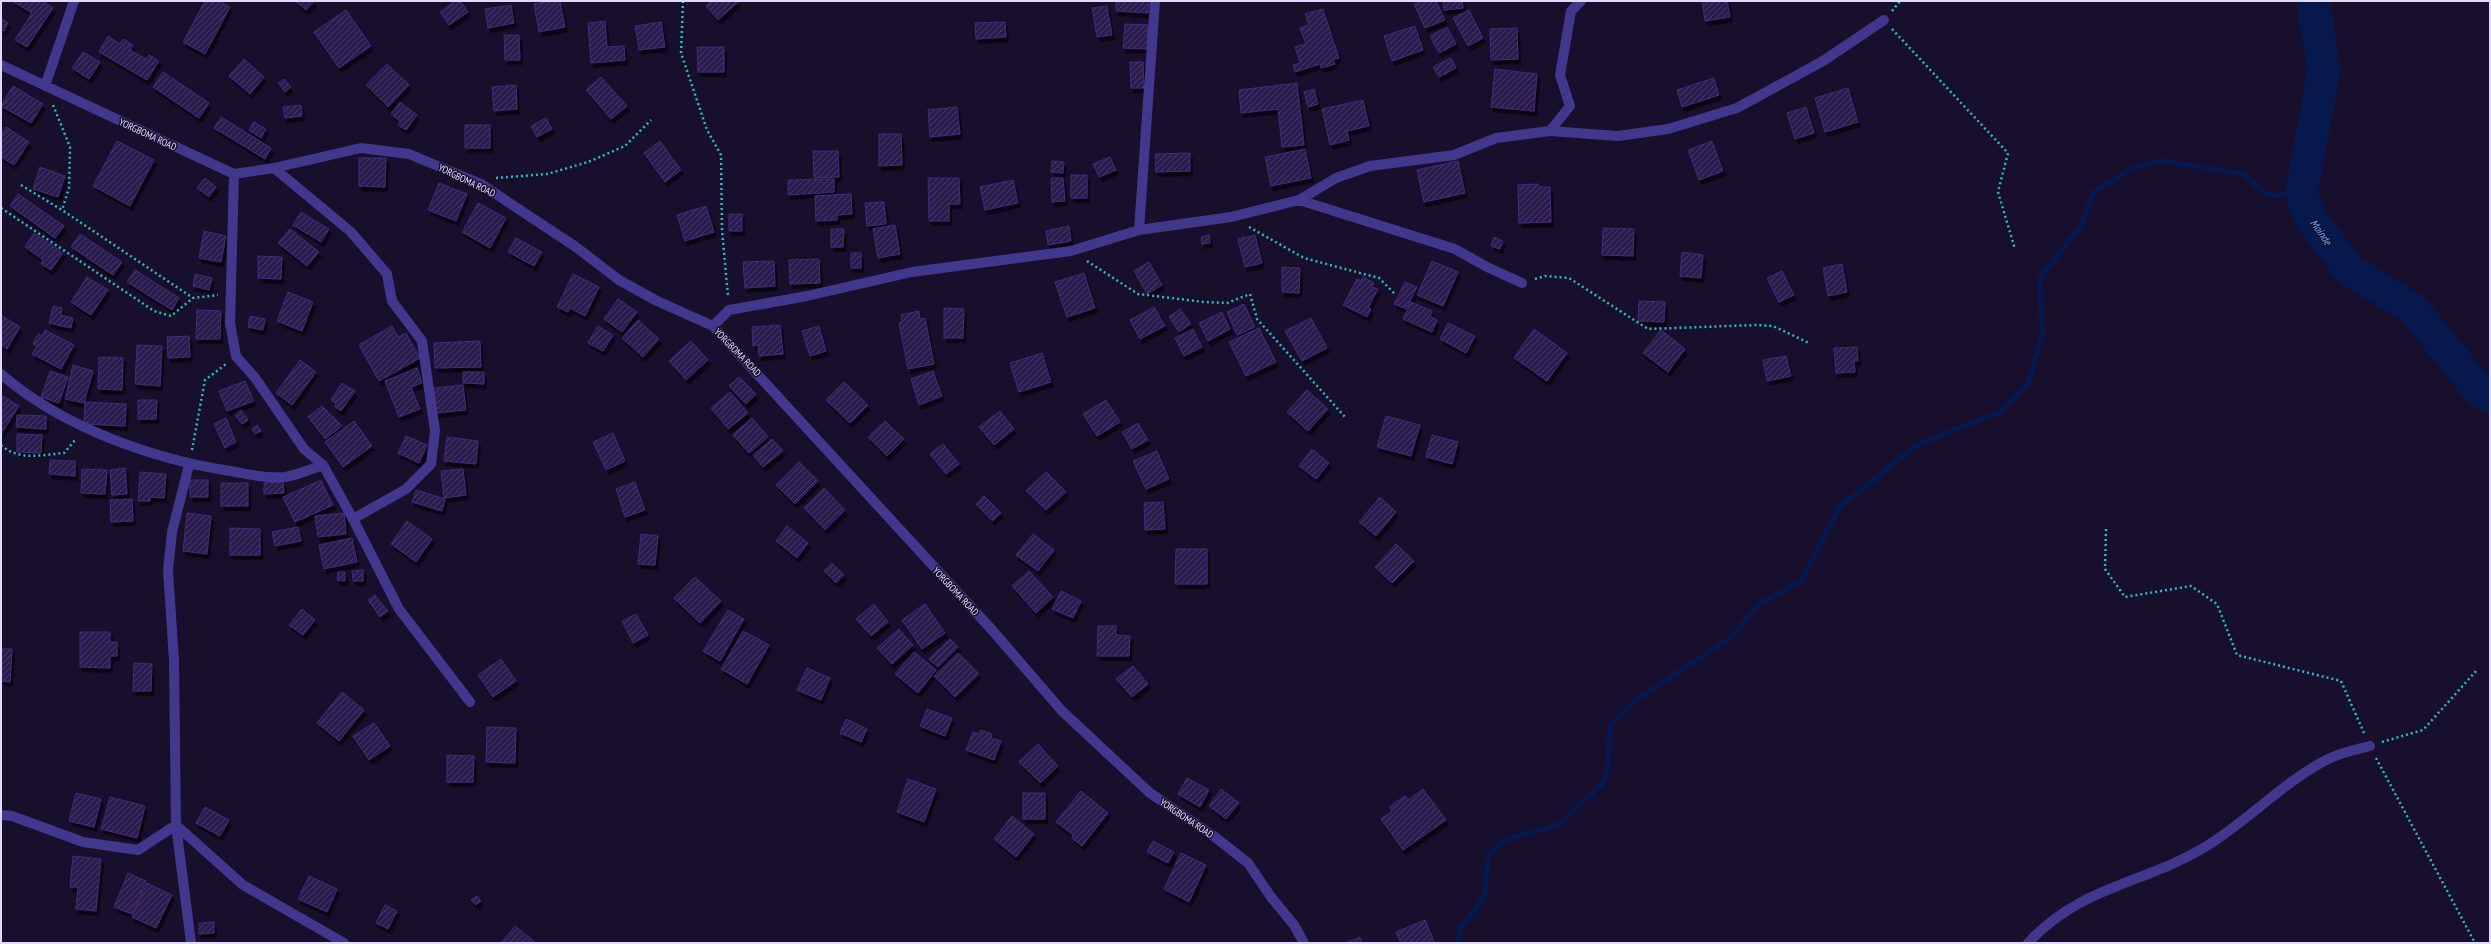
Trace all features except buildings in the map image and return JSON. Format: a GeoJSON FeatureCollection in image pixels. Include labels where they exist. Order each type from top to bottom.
{"type":"FeatureCollection","features":[{"type":"Feature","properties":{"kind":"street"},"geometry":{"type":"LineString","coordinates":[[45,86],[74,1]]}},
{"type":"Feature","properties":{"kind":"street"},"geometry":{"type":"LineString","coordinates":[[1139,230],[1155,1]]}},
{"type":"Feature","properties":{"kind":"street"},"geometry":{"type":"LineString","coordinates":[[1550,131],[1570,106],[1560,75],[1571,11],[1582,1]]}},
{"type":"Feature","properties":{"kind":"street"},"geometry":{"type":"LineString","coordinates":[[713,326],[729,310],[807,296],[912,272],[1071,251],[1139,230],[1231,217],[1299,200],[1336,178],[1370,166],[1454,155],[1496,138],[1550,131],[1618,136],[1668,129],[1737,108],[1823,61],[1884,20]]}},
{"type":"Feature","properties":{"kind":"street","name":"YORGBOMA ROAD"},"geometry":{"type":"LineString","coordinates":[[1,65],[234,174],[274,168],[361,148],[409,154],[481,184],[576,247],[619,280],[657,301],[713,326],[988,625],[1062,711],[1150,793],[1216,837],[1248,863],[1270,897],[1294,925],[1304,943]]}},
{"type":"Feature","properties":{"kind":"street"},"geometry":{"type":"LineString","coordinates":[[274,168],[351,232],[387,274],[392,302],[422,340],[435,431],[431,464],[406,489],[354,519]]}},
{"type":"Feature","properties":{"kind":"street"},"geometry":{"type":"LineString","coordinates":[[234,174],[230,323],[236,356],[256,379],[304,449],[323,465],[354,519],[399,609],[470,702]]}},
{"type":"Feature","properties":{"kind":"street"},"geometry":{"type":"LineString","coordinates":[[1299,200],[1455,249],[1486,267],[1522,282]]}},
{"type":"Feature","properties":{"kind":"street"},"geometry":{"type":"LineString","coordinates":[[1,374],[14,385],[86,428],[189,465],[254,475],[285,477],[323,465]]}},
{"type":"Feature","properties":{"kind":"street"},"geometry":{"type":"LineString","coordinates":[[189,465],[172,532],[168,570],[174,661],[176,826],[191,943]]}},
{"type":"Feature","properties":{"kind":"street"},"geometry":{"type":"LineString","coordinates":[[2028,943],[2056,917],[2094,894],[2156,871],[2205,847],[2326,760],[2370,746]]}},
{"type":"Feature","properties":{"kind":"street"},"geometry":{"type":"LineString","coordinates":[[1,815],[12,816],[83,842],[138,850],[176,826]]}},
{"type":"Feature","properties":{"kind":"street"},"geometry":{"type":"LineString","coordinates":[[176,826],[243,885],[344,943]]}},
{"type":"Feature","properties":{"kind":"path"},"geometry":{"type":"LineString","coordinates":[[683,1],[681,53],[707,130],[721,155],[722,230],[729,310]]}},
{"type":"Feature","properties":{"kind":"path"},"geometry":{"type":"LineString","coordinates":[[1900,1],[1884,20],[2008,153],[1998,192],[2015,249]]}},
{"type":"Feature","properties":{"kind":"path"},"geometry":{"type":"LineString","coordinates":[[45,86],[70,147],[69,188],[62,210]]}},
{"type":"Feature","properties":{"kind":"path"},"geometry":{"type":"LineString","coordinates":[[481,184],[498,177],[547,174],[588,162],[625,146],[651,120]]}},
{"type":"Feature","properties":{"kind":"path"},"geometry":{"type":"LineString","coordinates":[[21,185],[62,210],[193,298]]}},
{"type":"Feature","properties":{"kind":"path"},"geometry":{"type":"LineString","coordinates":[[1,208],[154,311],[171,316],[193,298],[230,293]]}},
{"type":"Feature","properties":{"kind":"path"},"geometry":{"type":"LineString","coordinates":[[1231,217],[1304,258],[1379,278],[1394,293]]}},
{"type":"Feature","properties":{"kind":"path"},"geometry":{"type":"LineString","coordinates":[[1071,251],[1138,294],[1204,302],[1227,303],[1250,294],[1257,319],[1345,417]]}},
{"type":"Feature","properties":{"kind":"path"},"geometry":{"type":"LineString","coordinates":[[1522,282],[1545,276],[1568,278],[1648,329],[1755,325],[1773,326],[1809,343]]}},
{"type":"Feature","properties":{"kind":"path"},"geometry":{"type":"LineString","coordinates":[[189,465],[205,380],[236,356]]}},
{"type":"Feature","properties":{"kind":"path"},"geometry":{"type":"LineString","coordinates":[[1,445],[8,451],[27,457],[64,453],[86,428]]}},
{"type":"Feature","properties":{"kind":"path"},"geometry":{"type":"LineString","coordinates":[[2106,529],[2105,569],[2125,597],[2191,586],[2218,604],[2237,655],[2341,681],[2370,746],[2475,943]]}},
{"type":"Feature","properties":{"kind":"path"},"geometry":{"type":"LineString","coordinates":[[2370,746],[2423,730],[2477,670]]}},
{"type":"Feature","properties":{"kind":"waterway","name":"Moinde"},"geometry":{"type":"LineString","coordinates":[[2313,1],[2324,70],[2301,195],[2312,221],[2349,269],[2414,310],[2478,389],[2490,397]]}},
{"type":"Feature","properties":{"kind":"waterway"},"geometry":{"type":"LineString","coordinates":[[1457,943],[1460,929],[1485,896],[1488,856],[1502,841],[1558,825],[1604,782],[1608,764],[1610,725],[1633,702],[1729,639],[1760,604],[1801,581],[1839,508],[1916,445],[2002,411],[2028,384],[2042,335],[2040,278],[2081,225],[2094,192],[2136,166],[2163,161],[2243,174],[2267,195],[2301,195]]}}]}
